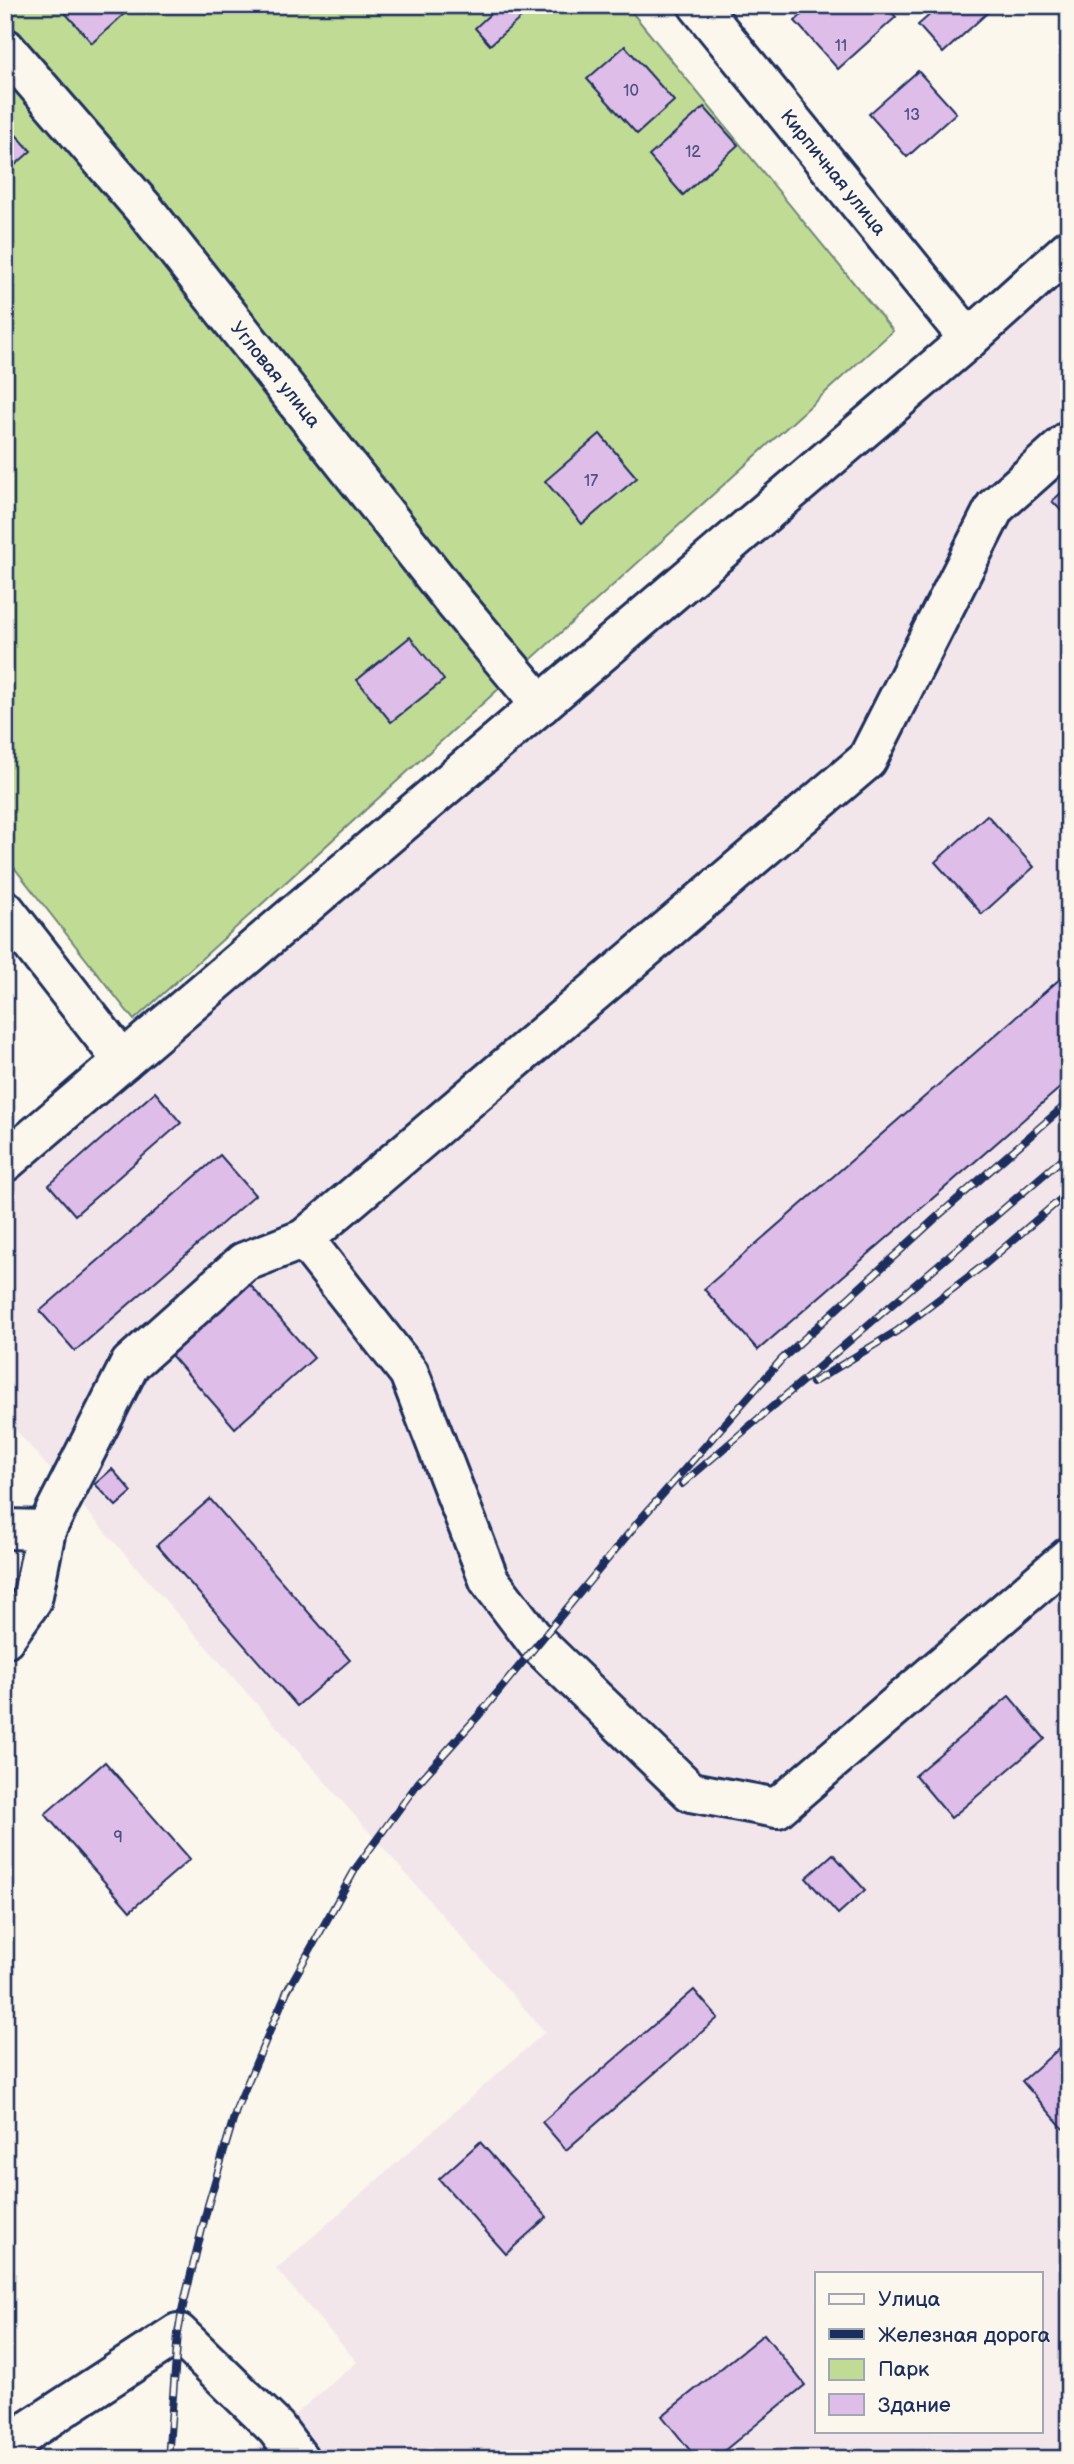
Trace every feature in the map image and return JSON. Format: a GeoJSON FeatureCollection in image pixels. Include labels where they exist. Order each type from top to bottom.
{"type":"FeatureCollection","features":[{"type":"Feature","properties":{"kind":"street","name":"Кирпичная улица"},"geometry":{"type":"LineString","coordinates":[[698,5],[969,339]]}},
{"type":"Feature","properties":{"kind":"street","name":"Угловая улица"},"geometry":{"type":"LineString","coordinates":[[5,48],[145,210],[456,604],[541,705]]}},
{"type":"Feature","properties":{"kind":"street"},"geometry":{"type":"LineString","coordinates":[[5,1162],[969,339],[1069,249]]}},
{"type":"Feature","properties":{"kind":"street"},"geometry":{"type":"LineString","coordinates":[[5,1639],[32,1600],[46,1530],[130,1364],[244,1262],[304,1239],[867,760],[995,507],[1069,441]]}},
{"type":"Feature","properties":{"kind":"street"},"geometry":{"type":"LineString","coordinates":[[5,910],[123,1061]]}},
{"type":"Feature","properties":{"kind":"street"},"geometry":{"type":"LineString","coordinates":[[304,1239],[409,1373],[489,1580],[537,1643],[691,1792],[777,1808],[1069,1557]]}},
{"type":"Feature","properties":{"kind":"street"},"geometry":{"type":"LineString","coordinates":[[5,1529],[46,1530]]}},
{"type":"Feature","properties":{"kind":"street"},"geometry":{"type":"LineString","coordinates":[[5,2453],[31,2429],[178,2333],[276,2428],[299,2459]]}},
{"type":"Feature","properties":{"kind":"shaded area"},"geometry":{"type":"Polygon","coordinates":[[[1069,256],[1069,2459],[242,2459],[357,2362],[276,2269],[545,2032],[5,1418],[5,1190],[1069,256]]]}},
{"type":"Feature","properties":{"kind":"green space"},"geometry":{"type":"Polygon","coordinates":[[[5,5],[626,5],[893,331],[134,1020],[5,856],[5,5]]]}},
{"type":"Feature","properties":{"kind":"building"},"geometry":{"type":"Polygon","coordinates":[[[58,5],[134,5],[92,43],[58,5]]]}},
{"type":"Feature","properties":{"kind":"building"},"geometry":{"type":"Polygon","coordinates":[[[500,5],[527,5],[531,9],[490,45],[475,28],[500,5]]]}},
{"type":"Feature","properties":{"kind":"building"},"geometry":{"type":"Polygon","coordinates":[[[812,5],[885,5],[896,17],[838,69],[795,21],[812,5]]]}},
{"type":"Feature","properties":{"kind":"building"},"geometry":{"type":"Polygon","coordinates":[[[941,5],[996,5],[943,53],[918,25],[941,5]]]}},
{"type":"Feature","properties":{"kind":"building"},"geometry":{"type":"Polygon","coordinates":[[[625,46],[674,101],[637,134],[587,79],[625,46]]]}},
{"type":"Feature","properties":{"kind":"building"},"geometry":{"type":"Polygon","coordinates":[[[918,71],[956,113],[907,157],[869,114],[918,71]]]}},
{"type":"Feature","properties":{"kind":"building"},"geometry":{"type":"Polygon","coordinates":[[[704,107],[738,145],[683,195],[649,156],[704,107]]]}},
{"type":"Feature","properties":{"kind":"building"},"geometry":{"type":"Polygon","coordinates":[[[5,123],[31,151],[5,174],[5,123]]]}},
{"type":"Feature","properties":{"kind":"building"},"geometry":{"type":"Polygon","coordinates":[[[600,434],[637,478],[582,524],[545,481],[600,434]]]}},
{"type":"Feature","properties":{"kind":"building"},"geometry":{"type":"Polygon","coordinates":[[[1069,486],[1069,519],[1052,501],[1069,486]]]}},
{"type":"Feature","properties":{"kind":"building"},"geometry":{"type":"Polygon","coordinates":[[[410,637],[444,680],[391,722],[357,680],[410,637]]]}},
{"type":"Feature","properties":{"kind":"building"},"geometry":{"type":"Polygon","coordinates":[[[987,815],[1034,867],[982,914],[935,862],[987,815]]]}},
{"type":"Feature","properties":{"kind":"building"},"geometry":{"type":"Polygon","coordinates":[[[1069,971],[1069,1080],[758,1350],[704,1289],[1069,971]]]}},
{"type":"Feature","properties":{"kind":"building"},"geometry":{"type":"Polygon","coordinates":[[[155,1092],[181,1123],[75,1215],[49,1185],[155,1092]]]}},
{"type":"Feature","properties":{"kind":"building"},"geometry":{"type":"Polygon","coordinates":[[[220,1155],[255,1195],[75,1351],[40,1311],[220,1155]]]}},
{"type":"Feature","properties":{"kind":"building"},"geometry":{"type":"Polygon","coordinates":[[[244,1278],[314,1358],[235,1428],[165,1348],[244,1278]]]}},
{"type":"Feature","properties":{"kind":"building"},"geometry":{"type":"Polygon","coordinates":[[[112,1469],[132,1492],[116,1506],[95,1484],[112,1469]]]}},
{"type":"Feature","properties":{"kind":"building"},"geometry":{"type":"Polygon","coordinates":[[[210,1499],[350,1660],[297,1706],[157,1545],[210,1499]]]}},
{"type":"Feature","properties":{"kind":"building"},"geometry":{"type":"Polygon","coordinates":[[[1009,1696],[1045,1739],[951,1818],[915,1775],[1009,1696]]]}},
{"type":"Feature","properties":{"kind":"building"},"geometry":{"type":"Polygon","coordinates":[[[105,1762],[190,1859],[130,1911],[45,1814],[105,1762]]]}},
{"type":"Feature","properties":{"kind":"building"},"geometry":{"type":"Polygon","coordinates":[[[833,1854],[865,1890],[838,1914],[806,1878],[833,1854]]]}},
{"type":"Feature","properties":{"kind":"building"},"geometry":{"type":"Polygon","coordinates":[[[694,1990],[718,2018],[566,2150],[542,2122],[694,1990]]]}},
{"type":"Feature","properties":{"kind":"building"},"geometry":{"type":"Polygon","coordinates":[[[1069,2040],[1069,2135],[1022,2081],[1069,2040]]]}},
{"type":"Feature","properties":{"kind":"building"},"geometry":{"type":"Polygon","coordinates":[[[480,2142],[547,2217],[506,2254],[439,2179],[480,2142]]]}},
{"type":"Feature","properties":{"kind":"building"},"geometry":{"type":"Polygon","coordinates":[[[764,2334],[805,2385],[714,2459],[697,2459],[662,2416],[764,2334]]]}},
{"type":"Feature","properties":{"kind":"building"},"geometry":{"type":"Polygon","coordinates":[[[911,2451],[918,2459],[902,2459],[911,2451]]]}},
{"type":"Feature","properties":{"kind":"railway"},"geometry":{"type":"LineString","coordinates":[[168,2459],[178,2333],[183,2306],[208,2205],[237,2107],[287,1991],[356,1868],[418,1783],[479,1715],[639,1521],[782,1359],[938,1216],[1069,1102]]}},
{"type":"Feature","properties":{"kind":"railway"},"geometry":{"type":"LineString","coordinates":[[682,1484],[1069,1153]]}},
{"type":"Feature","properties":{"kind":"railway"},"geometry":{"type":"LineString","coordinates":[[812,1383],[897,1331],[984,1265],[1069,1192]]}}]}
